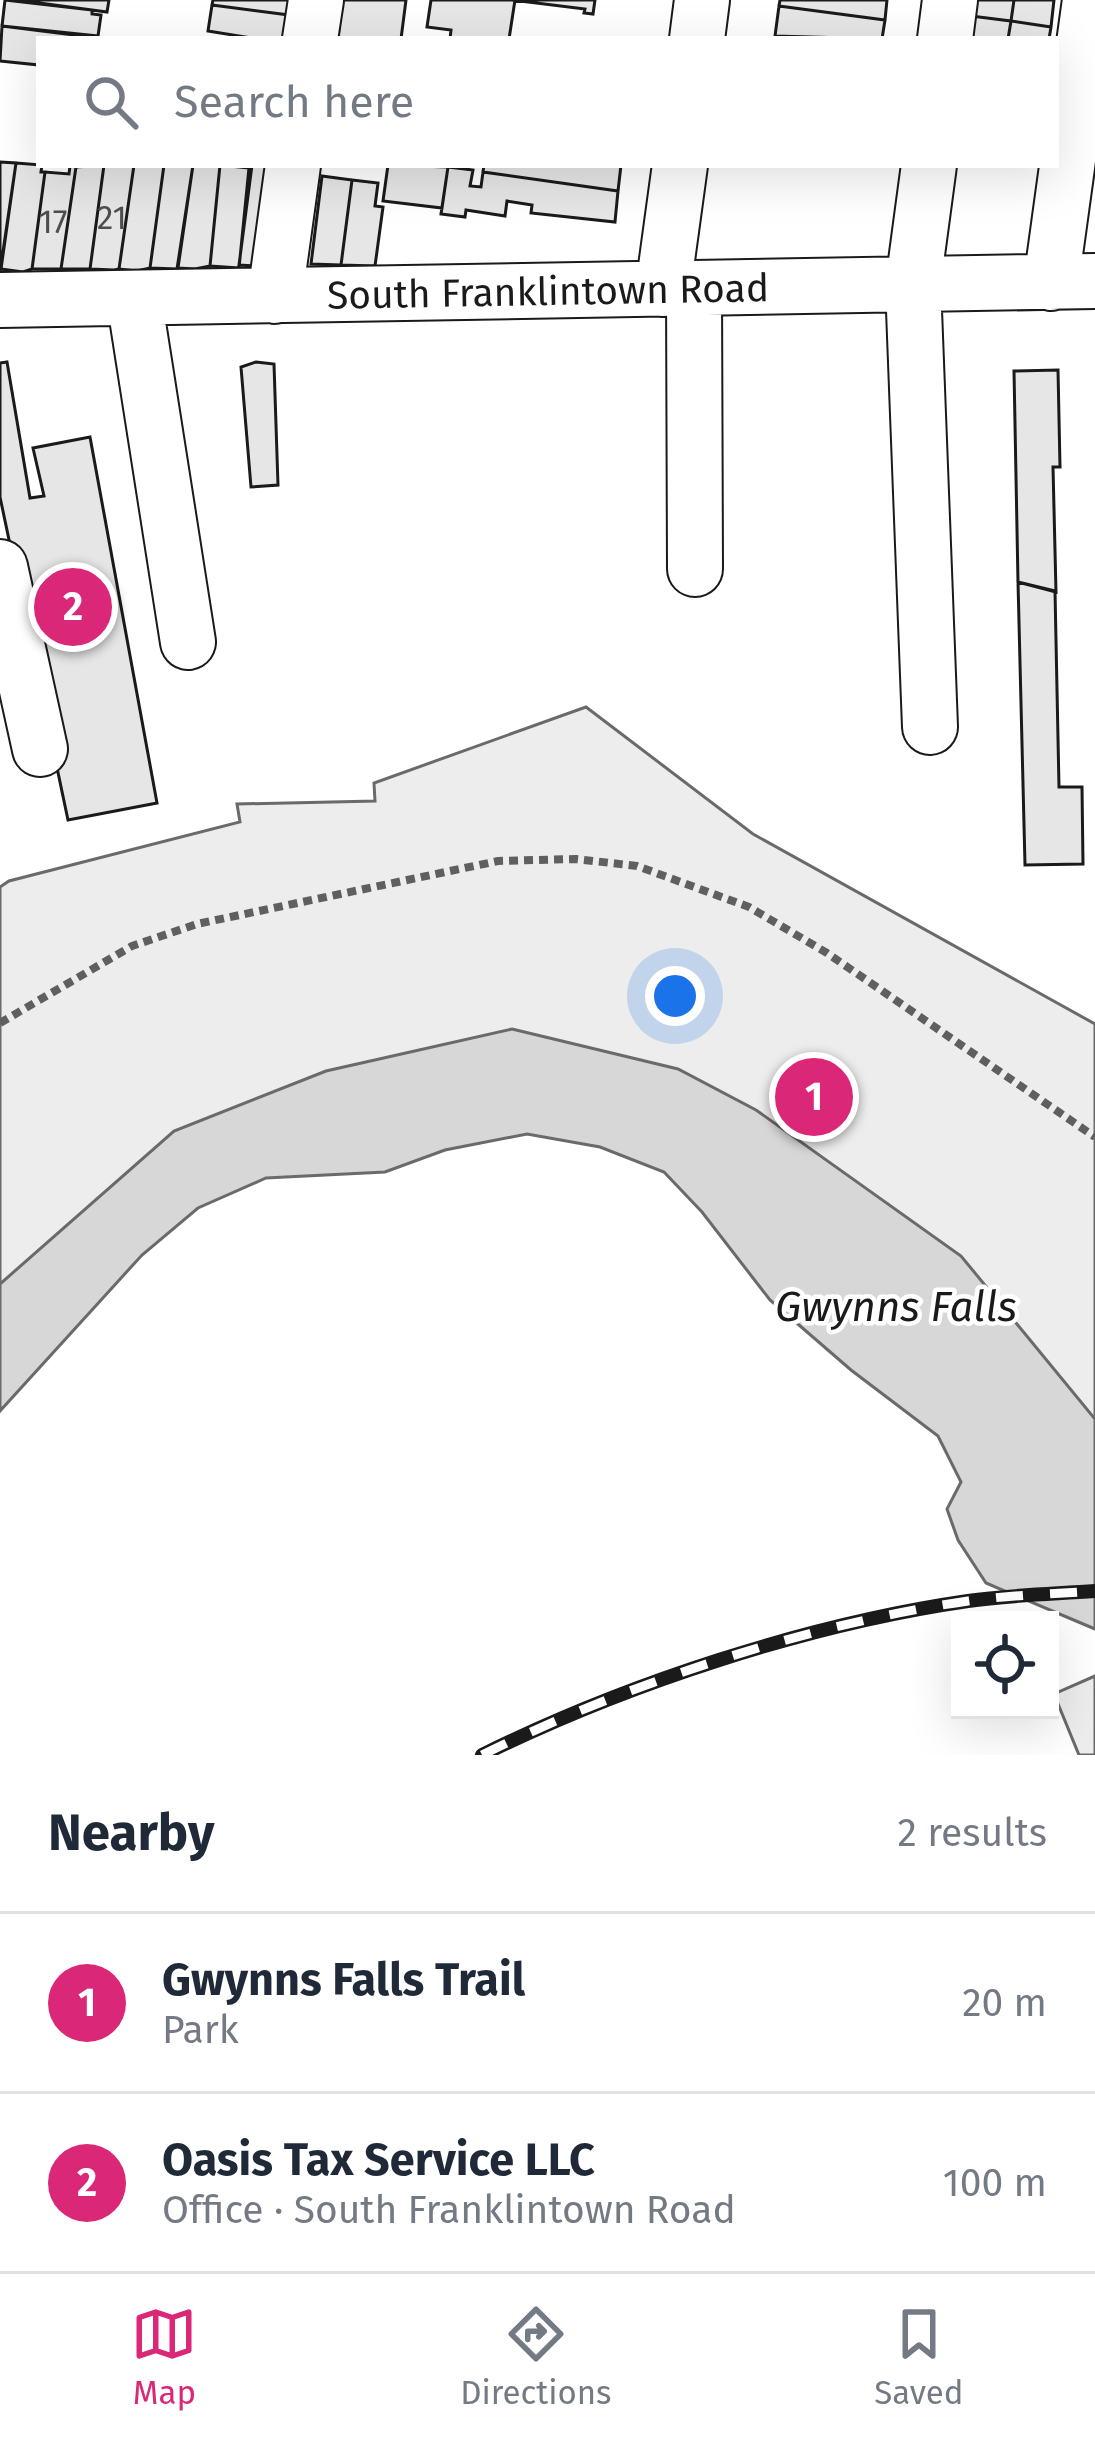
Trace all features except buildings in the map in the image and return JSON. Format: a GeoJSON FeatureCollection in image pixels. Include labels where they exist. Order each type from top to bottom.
{"type":"FeatureCollection","features":[{"type":"Feature","properties":{"kind":"street"},"geometry":{"type":"LineString","coordinates":[[310,36],[316,0]]}},
{"type":"Feature","properties":{"kind":"street"},"geometry":{"type":"LineString","coordinates":[[697,36],[702,0]]}},
{"type":"Feature","properties":{"kind":"street"},"geometry":{"type":"LineString","coordinates":[[945,36],[950,0]]}},
{"type":"Feature","properties":{"kind":"street"},"geometry":{"type":"LineString","coordinates":[[1073,282],[1090,0]]}},
{"type":"Feature","properties":{"kind":"street"},"geometry":{"type":"LineString","coordinates":[[275,296],[293,168]]}},
{"type":"Feature","properties":{"kind":"street"},"geometry":{"type":"LineString","coordinates":[[680,168],[679,289],[695,568]]}},
{"type":"Feature","properties":{"kind":"street"},"geometry":{"type":"LineString","coordinates":[[929,168],[913,284],[930,727]]}},
{"type":"Feature","properties":{"kind":"street","name":"South Franklintown Road"},"geometry":{"type":"LineString","coordinates":[[0,300],[1073,282]]}},
{"type":"Feature","properties":{"kind":"street"},"geometry":{"type":"LineString","coordinates":[[134,298],[188,642]]}},
{"type":"Feature","properties":{"kind":"street"},"geometry":{"type":"LineString","coordinates":[[0,568],[40,749]]}},
{"type":"Feature","properties":{"kind":"path"},"geometry":{"type":"LineString","coordinates":[[0,1023],[132,946],[197,924],[498,861],[576,860],[638,866],[749,907],[826,953],[1095,1137]]}},
{"type":"Feature","properties":{"kind":"shaded area"},"geometry":{"type":"Polygon","coordinates":[[[586,707],[753,834],[1095,1024],[1095,1488],[582,1101],[163,1189],[0,1348],[0,887],[240,822],[237,804],[375,801],[374,783],[586,707]]]}},
{"type":"Feature","properties":{"kind":"shaded area"},"geometry":{"type":"Polygon","coordinates":[[[1095,1676],[1095,1755],[1079,1755],[1059,1706],[1059,1692],[1095,1676]]]}},
{"type":"Feature","properties":{"kind":"water","name":"Gwynns Falls"},"geometry":{"type":"Polygon","coordinates":[[[512,1029],[678,1069],[756,1110],[961,1256],[1095,1419],[1095,1629],[986,1583],[958,1540],[947,1509],[961,1482],[938,1436],[770,1300],[702,1212],[664,1172],[600,1147],[527,1134],[445,1150],[385,1172],[266,1178],[198,1208],[142,1255],[0,1411],[0,1284],[174,1131],[326,1071],[512,1029]]]}},
{"type":"Feature","properties":{"kind":"railway"},"geometry":{"type":"LineString","coordinates":[[482,1755],[596,1704],[782,1641],[968,1601],[1095,1591]]}},
{"type":"Feature","properties":{"kind":"place","name":"Oasis Tax Service LLC"},"geometry":{"type":"Point","coordinates":[73,607]}},
{"type":"Feature","properties":{"kind":"place","name":"Gwynns Falls Trail"},"geometry":{"type":"Point","coordinates":[814,1097]}}]}
